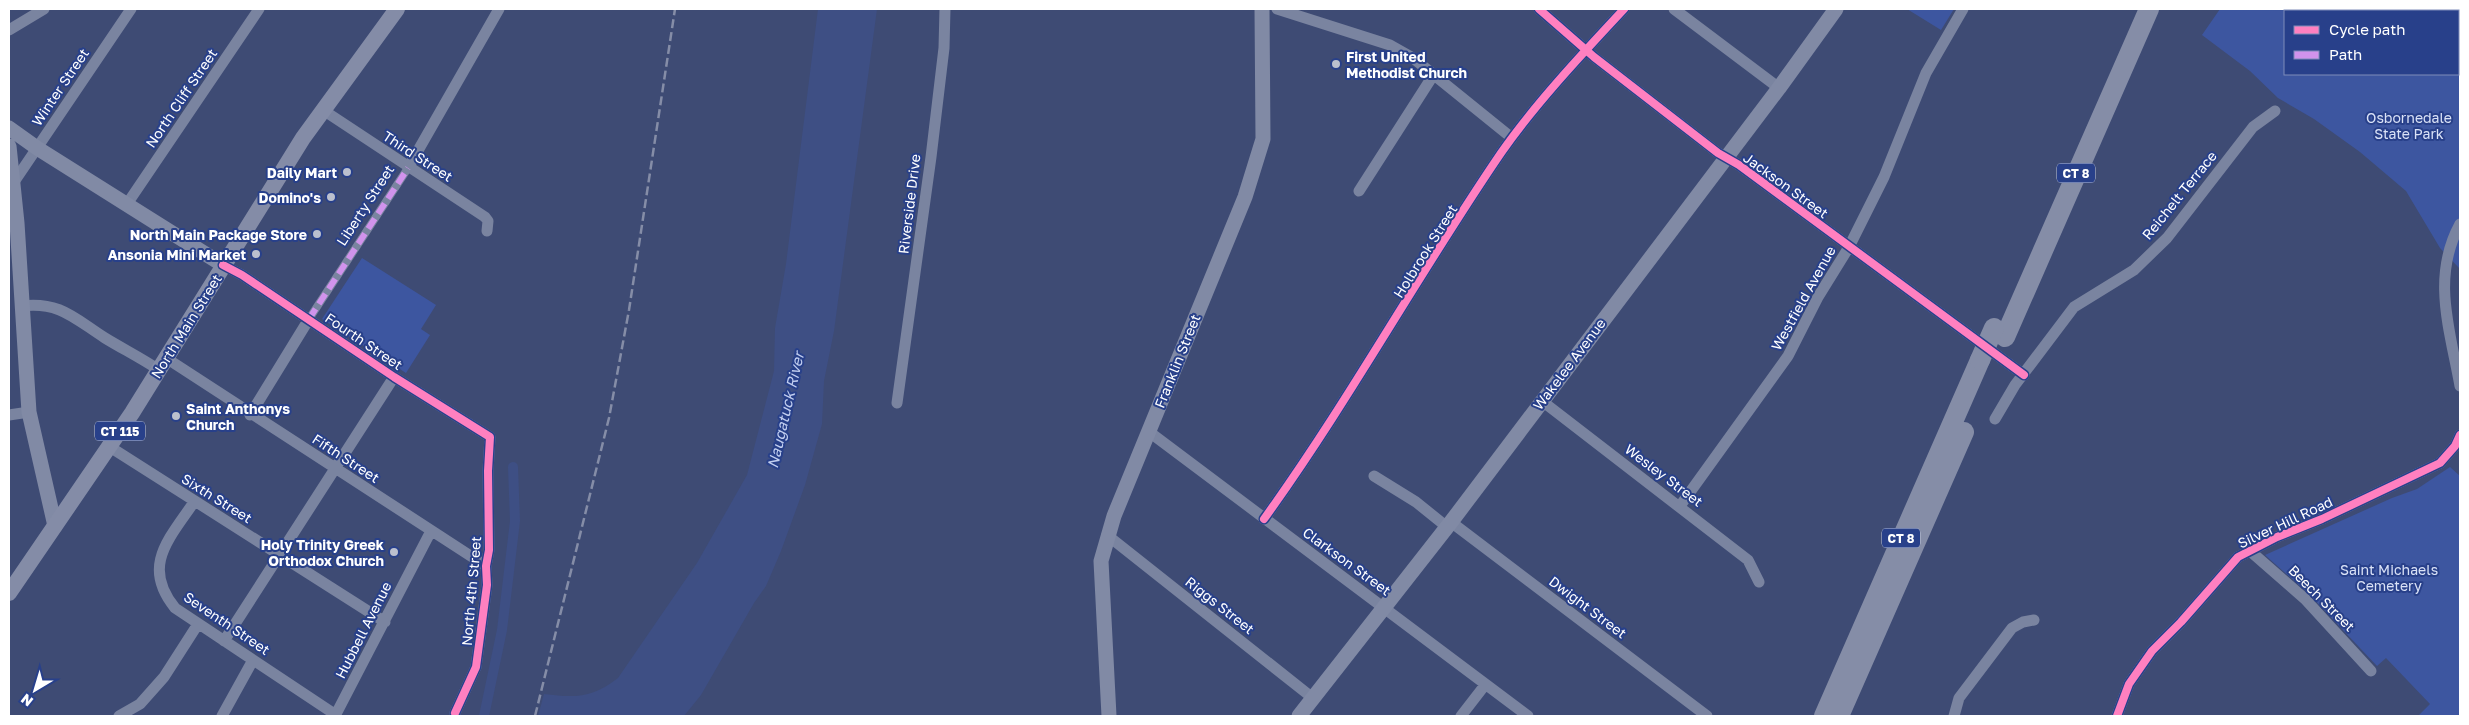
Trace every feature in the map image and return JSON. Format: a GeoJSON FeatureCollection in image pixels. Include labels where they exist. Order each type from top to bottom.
{"type":"FeatureCollection","features":[{"type":"Feature","properties":{"kind":"highway","name":"CT 8"},"geometry":{"type":"LineString","coordinates":[[1824,716],[1986,364],[2137,9]]}},
{"type":"Feature","properties":{"kind":"highway","name":"CT 8"},"geometry":{"type":"LineString","coordinates":[[1840,716],[1986,364]]}},
{"type":"Feature","properties":{"kind":"main road","name":"North Main Street"},"geometry":{"type":"LineString","coordinates":[[9,593],[110,446],[302,138],[397,9]]}},
{"type":"Feature","properties":{"kind":"main road","name":"Franklin Street"},"geometry":{"type":"LineString","coordinates":[[1109,716],[1101,585],[1102,561],[1107,536],[1148,431],[1245,197],[1263,139],[1262,9]]}},
{"type":"Feature","properties":{"kind":"main road","name":"Wakelee Avenue"},"geometry":{"type":"LineString","coordinates":[[1301,716],[1780,88],[1831,11]]}},
{"type":"Feature","properties":{"kind":"main road","name":"Fourth Street"},"geometry":{"type":"LineString","coordinates":[[9,128],[37,148],[223,265]]}},
{"type":"Feature","properties":{"kind":"main road"},"geometry":{"type":"LineString","coordinates":[[9,146],[14,182],[29,412],[55,526]]}},
{"type":"Feature","properties":{"kind":"street"},"geometry":{"type":"LineString","coordinates":[[9,30],[44,9]]}},
{"type":"Feature","properties":{"kind":"street","name":"Winter Street"},"geometry":{"type":"LineString","coordinates":[[14,182],[131,9]]}},
{"type":"Feature","properties":{"kind":"street","name":"North Cliff Street"},"geometry":{"type":"LineString","coordinates":[[127,204],[259,9]]}},
{"type":"Feature","properties":{"kind":"street","name":"Liberty Street"},"geometry":{"type":"LineString","coordinates":[[250,414],[308,319],[408,168],[499,9]]}},
{"type":"Feature","properties":{"kind":"street","name":"Riverside Drive"},"geometry":{"type":"LineString","coordinates":[[898,403],[944,48],[945,9]]}},
{"type":"Feature","properties":{"kind":"street"},"geometry":{"type":"LineString","coordinates":[[1277,9],[1390,45],[1413,58],[1434,74],[1512,138]]}},
{"type":"Feature","properties":{"kind":"street","name":"Jackson Street"},"geometry":{"type":"LineString","coordinates":[[1539,9],[1586,50],[1727,158],[2024,375]]}},
{"type":"Feature","properties":{"kind":"street","name":"Holbrook Street"},"geometry":{"type":"LineString","coordinates":[[1264,520],[1308,458],[1512,138],[1586,50],[1624,9]]}},
{"type":"Feature","properties":{"kind":"street"},"geometry":{"type":"LineString","coordinates":[[1674,9],[1780,88]]}},
{"type":"Feature","properties":{"kind":"street","name":"Westfield Avenue"},"geometry":{"type":"LineString","coordinates":[[1680,506],[1777,374],[1799,336],[1818,297],[1849,248],[1884,177],[1926,73],[1963,9]]}},
{"type":"Feature","properties":{"kind":"street"},"geometry":{"type":"LineString","coordinates":[[1359,191],[1434,74]]}},
{"type":"Feature","properties":{"kind":"street","name":"Third Street"},"geometry":{"type":"LineString","coordinates":[[323,110],[408,168],[485,217],[488,221],[486,231]]}},
{"type":"Feature","properties":{"kind":"street","name":"Reichelt Terrace"},"geometry":{"type":"LineString","coordinates":[[1995,419],[2074,306],[2101,292],[2134,270],[2167,238],[2253,127],[2275,111]]}},
{"type":"Feature","properties":{"kind":"street"},"geometry":{"type":"LineString","coordinates":[[2460,224],[2452,240],[2445,268],[2443,293],[2460,386]]}},
{"type":"Feature","properties":{"kind":"street","name":"Fourth Street"},"geometry":{"type":"LineString","coordinates":[[223,265],[242,275],[490,437]]}},
{"type":"Feature","properties":{"kind":"street","name":"Fifth Street"},"geometry":{"type":"LineString","coordinates":[[21,306],[52,306],[64,310],[130,354],[162,364],[250,414],[486,566]]}},
{"type":"Feature","properties":{"kind":"street"},"geometry":{"type":"LineString","coordinates":[[224,641],[394,376]]}},
{"type":"Feature","properties":{"kind":"street","name":"Wesley Street"},"geometry":{"type":"LineString","coordinates":[[1542,401],[1748,560],[1759,582]]}},
{"type":"Feature","properties":{"kind":"street"},"geometry":{"type":"LineString","coordinates":[[9,415],[29,412]]}},
{"type":"Feature","properties":{"kind":"street","name":"Clarkson Street"},"geometry":{"type":"LineString","coordinates":[[1148,431],[1374,603],[1385,607],[1528,716]]}},
{"type":"Feature","properties":{"kind":"street","name":"Silver Hill Road"},"geometry":{"type":"LineString","coordinates":[[2118,716],[2129,684],[2152,651],[2181,622],[2229,565],[2249,550],[2322,519],[2440,463],[2455,446],[2460,434]]}},
{"type":"Feature","properties":{"kind":"street","name":"North 4th Street"},"geometry":{"type":"LineString","coordinates":[[455,713],[476,667],[487,585],[490,437]]}},
{"type":"Feature","properties":{"kind":"street","name":"Sixth Street"},"geometry":{"type":"LineString","coordinates":[[110,446],[194,502],[384,622]]}},
{"type":"Feature","properties":{"kind":"street","name":"Dwight Street"},"geometry":{"type":"LineString","coordinates":[[1374,476],[1449,524],[1707,716]]}},
{"type":"Feature","properties":{"kind":"street","name":"Seventh Street"},"geometry":{"type":"LineString","coordinates":[[194,502],[167,541],[157,572],[163,594],[175,608],[336,716]]}},
{"type":"Feature","properties":{"kind":"street","name":"Hubbell Avenue"},"geometry":{"type":"LineString","coordinates":[[336,716],[431,531]]}},
{"type":"Feature","properties":{"kind":"street","name":"Riggs Street"},"geometry":{"type":"LineString","coordinates":[[1107,536],[1314,699]]}},
{"type":"Feature","properties":{"kind":"street","name":"Beech Street"},"geometry":{"type":"LineString","coordinates":[[2249,550],[2305,599],[2371,671]]}},
{"type":"Feature","properties":{"kind":"street"},"geometry":{"type":"LineString","coordinates":[[1954,716],[1959,698],[2012,628],[2023,622],[2034,620]]}},
{"type":"Feature","properties":{"kind":"street"},"geometry":{"type":"LineString","coordinates":[[119,716],[140,704],[164,677],[198,624]]}},
{"type":"Feature","properties":{"kind":"street"},"geometry":{"type":"LineString","coordinates":[[222,716],[253,660]]}},
{"type":"Feature","properties":{"kind":"street"},"geometry":{"type":"LineString","coordinates":[[1461,716],[1485,684]]}},
{"type":"Feature","properties":{"kind":"green space"},"geometry":{"type":"Polygon","coordinates":[[[1907,9],[1954,9],[1941,30],[1907,9]]]}},
{"type":"Feature","properties":{"kind":"green space","name":"Osbornedale State Park"},"geometry":{"type":"Polygon","coordinates":[[[2220,9],[2460,9],[2460,269],[2440,248],[2406,191],[2360,152],[2314,119],[2278,98],[2250,71],[2202,35],[2220,9]]]}},
{"type":"Feature","properties":{"kind":"green space"},"geometry":{"type":"Polygon","coordinates":[[[362,258],[436,305],[421,329],[430,335],[406,373],[322,319],[362,258]]]}},
{"type":"Feature","properties":{"kind":"green space","name":"Saint Michaels Cemetery"},"geometry":{"type":"Polygon","coordinates":[[[2450,467],[2460,476],[2460,716],[2418,716],[2430,704],[2386,658],[2377,666],[2309,594],[2265,555],[2392,498],[2417,489],[2450,467]]]}},
{"type":"Feature","properties":{"kind":"water","name":"Naugatuck River"},"geometry":{"type":"Polygon","coordinates":[[[818,9],[877,9],[834,331],[824,381],[822,424],[805,485],[781,551],[766,586],[754,603],[701,695],[684,716],[538,716],[544,694],[583,695],[609,685],[618,678],[697,563],[747,475],[774,371],[775,328],[786,264],[818,9]]]}},
{"type":"Feature","properties":{"kind":"waterway"},"geometry":{"type":"LineString","coordinates":[[484,716],[502,630],[515,521],[513,467]]}},
{"type":"Feature","properties":{"kind":"railway"},"geometry":{"type":"LineString","coordinates":[[535,716],[609,418],[629,310],[675,9]]}},
{"type":"Feature","properties":{"kind":"marked path"},"geometry":{"type":"LineString","coordinates":[[309,319],[408,168]]}},
{"type":"Feature","properties":{"kind":"cycle path"},"geometry":{"type":"LineString","coordinates":[[1539,9],[1594,57],[1718,153],[1739,165],[2024,375]]}},
{"type":"Feature","properties":{"kind":"cycle path"},"geometry":{"type":"LineString","coordinates":[[1264,519],[1355,383],[1441,244],[1501,153],[1544,98],[1624,9]]}},
{"type":"Feature","properties":{"kind":"cycle path"},"geometry":{"type":"LineString","coordinates":[[223,265],[242,275],[394,377],[490,437],[487,585],[476,667],[455,713]]}},
{"type":"Feature","properties":{"kind":"cycle path"},"geometry":{"type":"LineString","coordinates":[[2117,716],[2129,684],[2152,651],[2181,622],[2238,557],[2277,537],[2322,519],[2440,463],[2455,446],[2460,435]]}},
{"type":"Feature","properties":{"kind":"place","name":"First United Methodist Church"},"geometry":{"type":"Point","coordinates":[1336,64]}},
{"type":"Feature","properties":{"kind":"place","name":"Daily Mart"},"geometry":{"type":"Point","coordinates":[347,172]}},
{"type":"Feature","properties":{"kind":"place","name":"Domino's"},"geometry":{"type":"Point","coordinates":[331,197]}},
{"type":"Feature","properties":{"kind":"place","name":"North Main Package Store"},"geometry":{"type":"Point","coordinates":[317,234]}},
{"type":"Feature","properties":{"kind":"place","name":"Ansonia Mini Market"},"geometry":{"type":"Point","coordinates":[256,254]}},
{"type":"Feature","properties":{"kind":"place","name":"Saint Anthonys Church"},"geometry":{"type":"Point","coordinates":[176,416]}},
{"type":"Feature","properties":{"kind":"place","name":"Holy Trinity Greek Orthodox Church"},"geometry":{"type":"Point","coordinates":[394,552]}}]}
